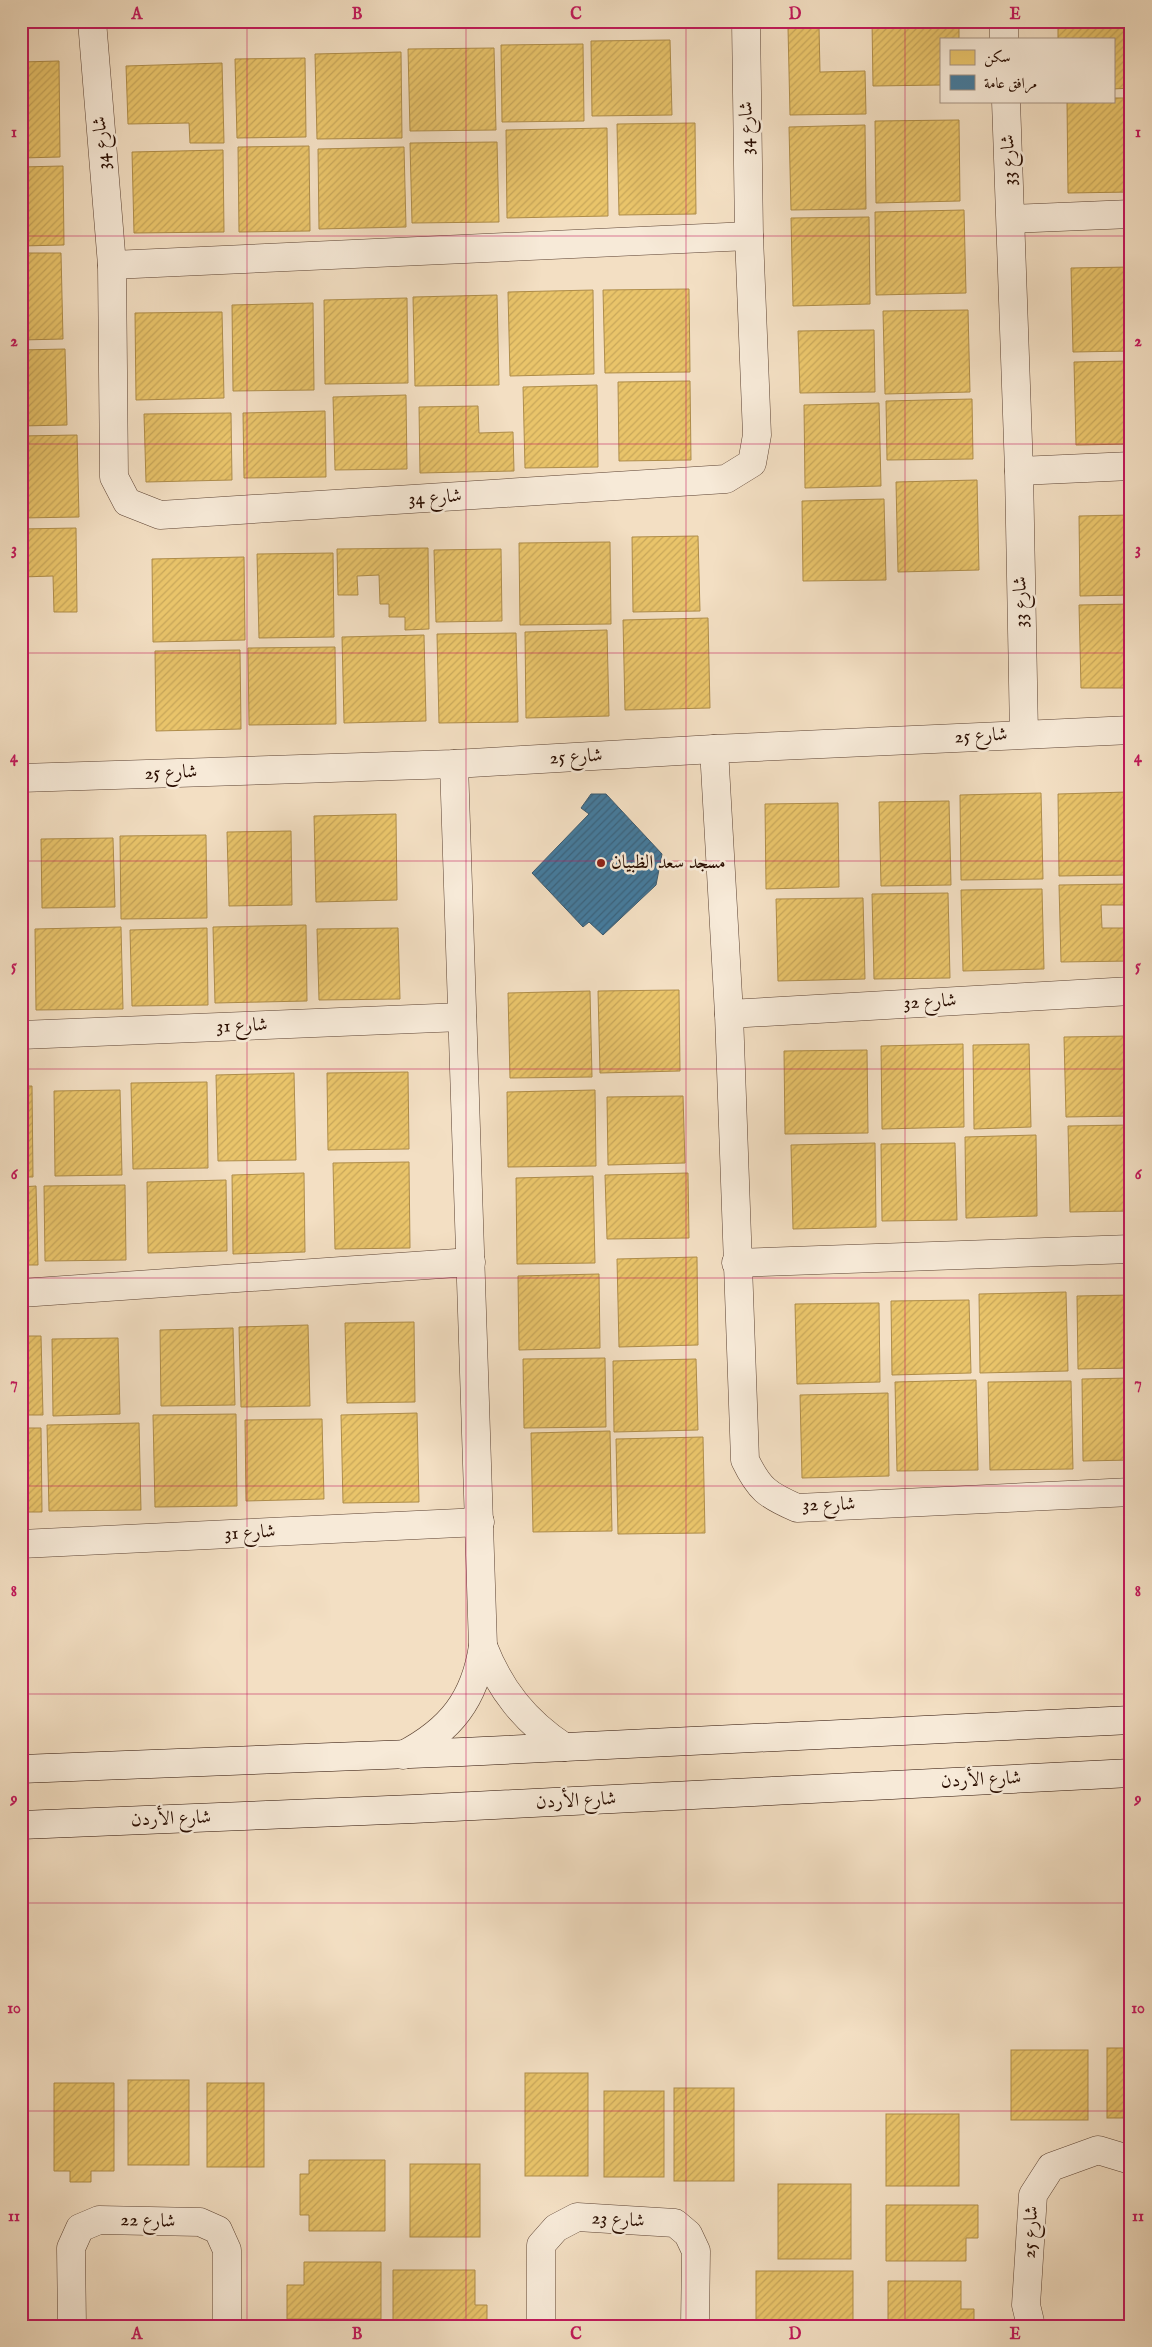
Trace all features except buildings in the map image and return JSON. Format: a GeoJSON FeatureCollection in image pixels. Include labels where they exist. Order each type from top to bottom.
{"type":"FeatureCollection","features":[{"type":"Feature","properties":{"kind":"street","name":"شارع 34"},"geometry":{"type":"LineString","coordinates":[[92,21],[112,265],[114,477],[127,502],[160,515],[726,479],[752,463],[757,435],[749,236],[746,21]]}},
{"type":"Feature","properties":{"kind":"street"},"geometry":{"type":"LineString","coordinates":[[1004,21],[1004,38]]}},
{"type":"Feature","properties":{"kind":"street","name":"شارع 33"},"geometry":{"type":"LineString","coordinates":[[1006,102],[1011,219],[1024,734]]}},
{"type":"Feature","properties":{"kind":"street"},"geometry":{"type":"LineString","coordinates":[[1011,219],[1131,214]]}},
{"type":"Feature","properties":{"kind":"street"},"geometry":{"type":"LineString","coordinates":[[112,265],[749,236]]}},
{"type":"Feature","properties":{"kind":"street"},"geometry":{"type":"LineString","coordinates":[[1018,471],[1131,466]]}},
{"type":"Feature","properties":{"kind":"street","name":"شارع 25"},"geometry":{"type":"LineString","coordinates":[[21,778],[454,764],[714,749],[1131,730]]}},
{"type":"Feature","properties":{"kind":"street","name":"شارع 32"},"geometry":{"type":"LineString","coordinates":[[714,749],[729,1014],[736,1262],[745,1460],[754,1479],[771,1496],[797,1508],[1131,1492]]}},
{"type":"Feature","properties":{"kind":"street"},"geometry":{"type":"LineString","coordinates":[[403,1754],[438,1733],[464,1703],[480,1666],[483,1646],[454,764]]}},
{"type":"Feature","properties":{"kind":"street","name":"شارع 32"},"geometry":{"type":"LineString","coordinates":[[729,1014],[1131,991]]}},
{"type":"Feature","properties":{"kind":"street","name":"شارع 31"},"geometry":{"type":"LineString","coordinates":[[21,1035],[462,1017]]}},
{"type":"Feature","properties":{"kind":"street"},"geometry":{"type":"LineString","coordinates":[[736,1262],[1131,1249]]}},
{"type":"Feature","properties":{"kind":"street"},"geometry":{"type":"LineString","coordinates":[[21,1293],[471,1262]]}},
{"type":"Feature","properties":{"kind":"street","name":"شارع 31"},"geometry":{"type":"LineString","coordinates":[[21,1544],[480,1522]]}},
{"type":"Feature","properties":{"kind":"street"},"geometry":{"type":"LineString","coordinates":[[483,1646],[491,1667],[514,1704],[529,1721],[564,1747]]}},
{"type":"Feature","properties":{"kind":"street"},"geometry":{"type":"LineString","coordinates":[[21,1769],[564,1747],[1131,1720]]}},
{"type":"Feature","properties":{"kind":"street","name":"شارع الأردن"},"geometry":{"type":"LineString","coordinates":[[21,1826],[413,1809],[1131,1773]]}},
{"type":"Feature","properties":{"kind":"street","name":"شارع 25"},"geometry":{"type":"LineString","coordinates":[[1031,2326],[1026,2305],[1033,2195],[1050,2166],[1098,2150],[1131,2160]]}},
{"type":"Feature","properties":{"kind":"street","name":"23 شارع"},"geometry":{"type":"LineString","coordinates":[[541,2326],[541,2245],[556,2228],[576,2217],[675,2223],[688,2234],[696,2251],[695,2326]]}},
{"type":"Feature","properties":{"kind":"street","name":"شارع 22"},"geometry":{"type":"LineString","coordinates":[[72,2326],[71,2248],[80,2228],[99,2220],[200,2222],[218,2230],[227,2250],[226,2326]]}},
{"type":"Feature","properties":{"kind":"place","name":"مسجد سعد الظبيان"},"geometry":{"type":"Point","coordinates":[601,863]}}]}
